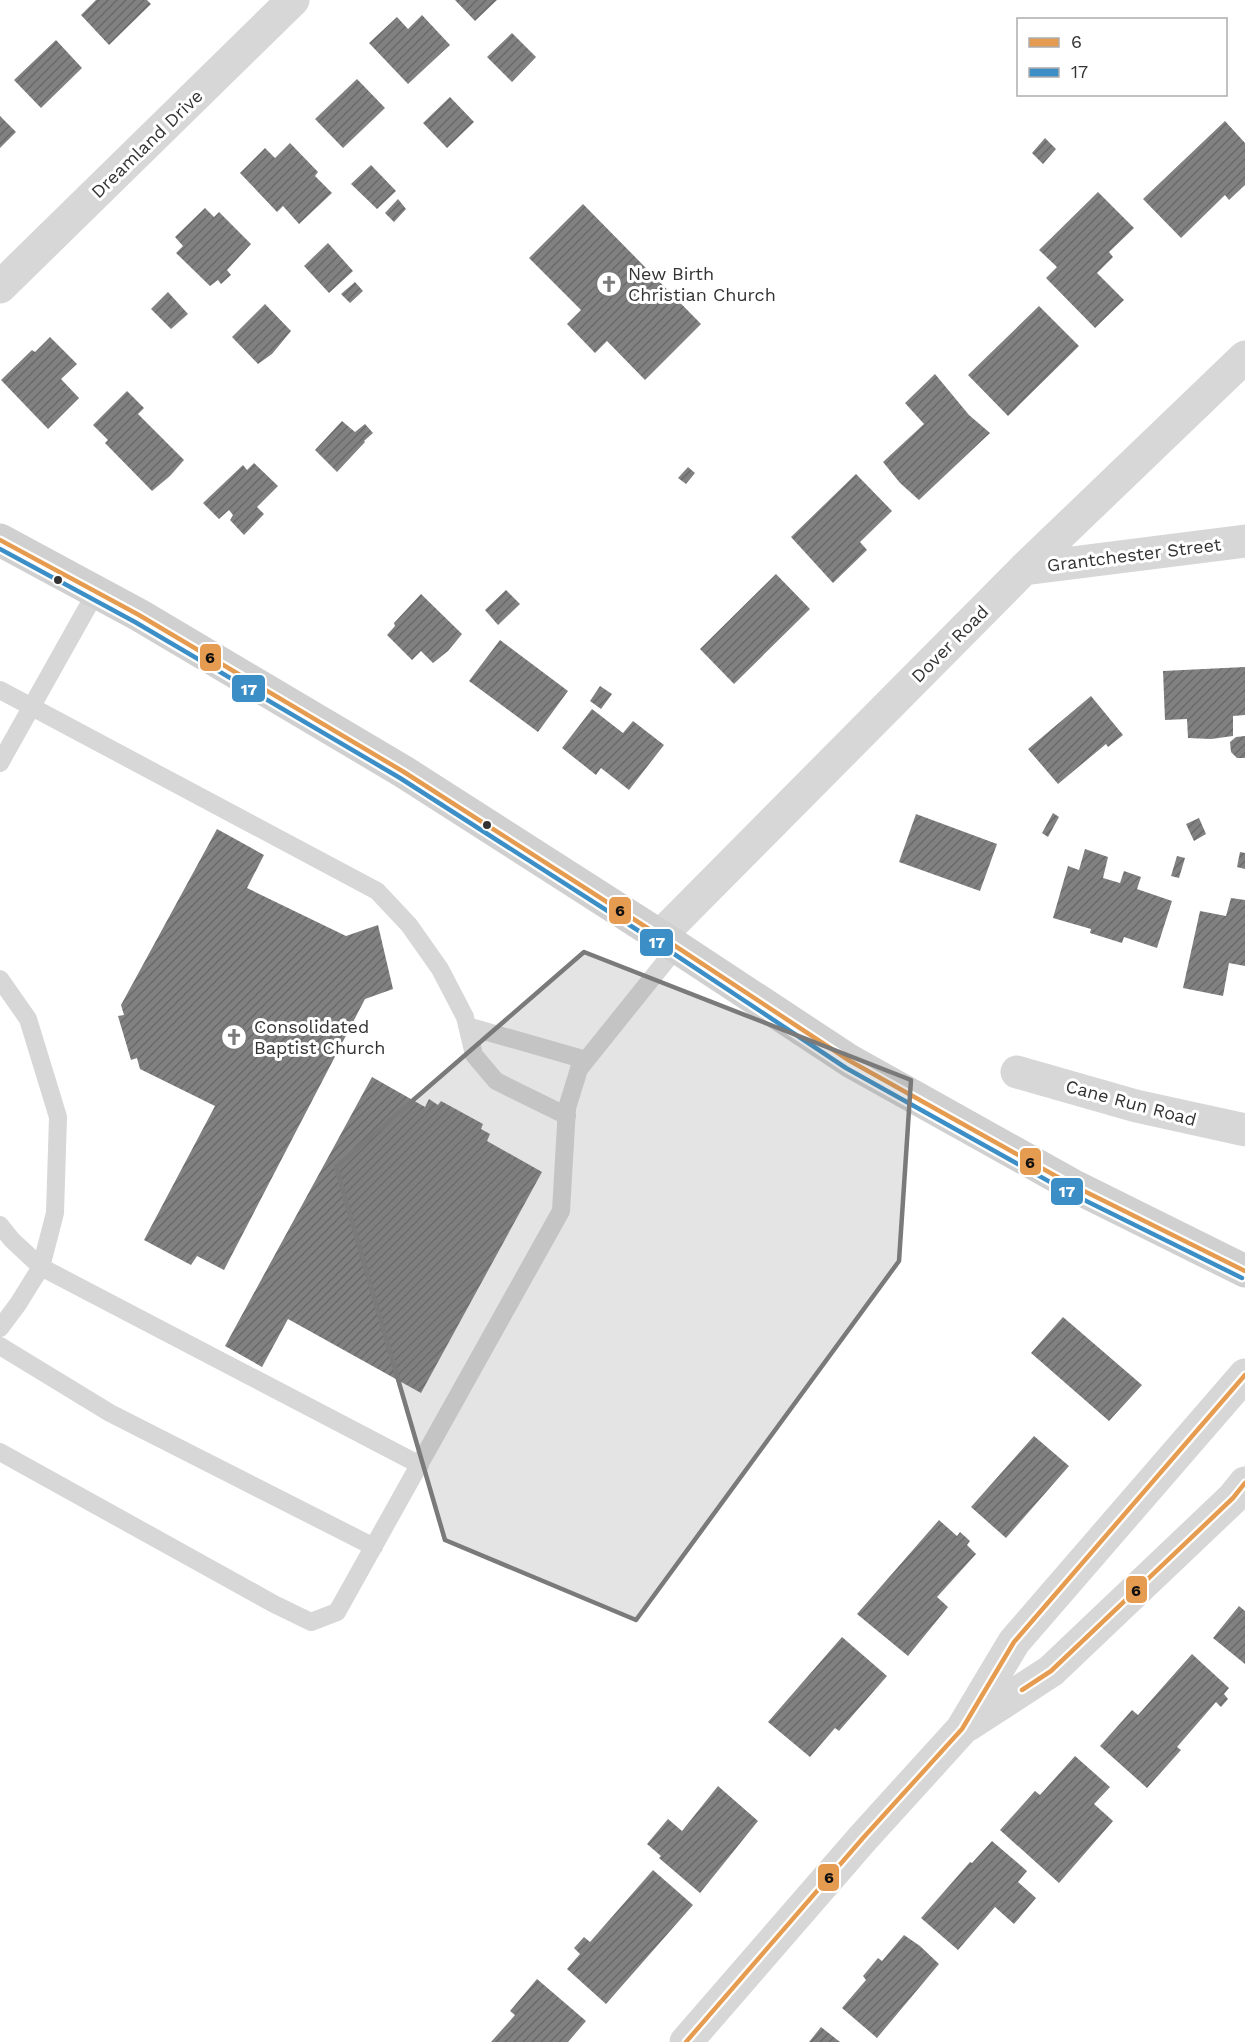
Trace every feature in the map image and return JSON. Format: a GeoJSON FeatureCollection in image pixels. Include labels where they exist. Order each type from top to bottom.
{"type":"FeatureCollection","features":[{"type":"Feature","properties":{"kind":"main road"},"geometry":{"type":"LineString","coordinates":[[0,540],[230,667],[404,772],[669,941],[850,1061],[1072,1185],[1245,1271]]}},
{"type":"Feature","properties":{"kind":"street","name":"Dreamland Drive"},"geometry":{"type":"LineString","coordinates":[[0,287],[293,0]]}},
{"type":"Feature","properties":{"kind":"street","name":"Dover Road"},"geometry":{"type":"LineString","coordinates":[[669,941],[1024,569],[1245,357]]}},
{"type":"Feature","properties":{"kind":"street","name":"Grantchester Street"},"geometry":{"type":"LineString","coordinates":[[1024,569],[1245,541]]}},
{"type":"Feature","properties":{"kind":"street","name":"Cane Run Road"},"geometry":{"type":"LineString","coordinates":[[1017,1072],[1136,1106],[1245,1131]]}},
{"type":"Feature","properties":{"kind":"street"},"geometry":{"type":"LineString","coordinates":[[686,2042],[863,1838],[962,1729],[1014,1642],[1245,1375]]}},
{"type":"Feature","properties":{"kind":"street"},"geometry":{"type":"LineString","coordinates":[[962,1729],[1051,1671],[1233,1498],[1245,1483]]}},
{"type":"Feature","properties":{"kind":"lane"},"geometry":{"type":"LineString","coordinates":[[0,763],[96,592]]}},
{"type":"Feature","properties":{"kind":"lane"},"geometry":{"type":"LineString","coordinates":[[0,690],[376,891],[409,925],[440,969],[465,1017],[474,1055],[496,1081],[567,1116]]}},
{"type":"Feature","properties":{"kind":"lane"},"geometry":{"type":"LineString","coordinates":[[0,1452],[274,1604],[311,1622],[337,1612],[561,1211],[567,1108],[579,1069],[669,941]]}},
{"type":"Feature","properties":{"kind":"lane"},"geometry":{"type":"LineString","coordinates":[[0,979],[28,1019],[58,1117],[55,1213],[41,1267],[0,1328]]}},
{"type":"Feature","properties":{"kind":"lane"},"geometry":{"type":"LineString","coordinates":[[466,1026],[586,1060]]}},
{"type":"Feature","properties":{"kind":"lane"},"geometry":{"type":"LineString","coordinates":[[0,1225],[12,1240],[41,1267],[420,1465]]}},
{"type":"Feature","properties":{"kind":"lane"},"geometry":{"type":"LineString","coordinates":[[0,1346],[110,1413],[374,1547]]}},
{"type":"Feature","properties":{"kind":"highlighted area"},"geometry":{"type":"Polygon","coordinates":[[[584,952],[911,1080],[899,1261],[636,1620],[445,1540],[336,1167],[584,952]]]}},
{"type":"Feature","properties":{"kind":"building"},"geometry":{"type":"Polygon","coordinates":[[[96,0],[147,0],[151,4],[109,45],[81,15],[96,0]]]}},
{"type":"Feature","properties":{"kind":"building"},"geometry":{"type":"Polygon","coordinates":[[[455,0],[497,0],[475,21],[455,0]]]}},
{"type":"Feature","properties":{"kind":"building"},"geometry":{"type":"Polygon","coordinates":[[[422,15],[450,45],[408,84],[369,43],[397,17],[408,29],[422,15]]]}},
{"type":"Feature","properties":{"kind":"building"},"geometry":{"type":"Polygon","coordinates":[[[512,33],[536,57],[512,82],[487,57],[512,33]]]}},
{"type":"Feature","properties":{"kind":"building"},"geometry":{"type":"Polygon","coordinates":[[[56,40],[82,68],[41,108],[14,80],[56,40]]]}},
{"type":"Feature","properties":{"kind":"building"},"geometry":{"type":"Polygon","coordinates":[[[357,79],[385,108],[343,148],[315,119],[357,79]]]}},
{"type":"Feature","properties":{"kind":"building"},"geometry":{"type":"Polygon","coordinates":[[[450,97],[474,122],[447,148],[423,123],[450,97]]]}},
{"type":"Feature","properties":{"kind":"building"},"geometry":{"type":"Polygon","coordinates":[[[0,116],[16,132],[0,148],[0,116]]]}},
{"type":"Feature","properties":{"kind":"building"},"geometry":{"type":"Polygon","coordinates":[[[1225,121],[1245,143],[1245,185],[1229,200],[1225,195],[1181,238],[1143,199],[1225,121]]]}},
{"type":"Feature","properties":{"kind":"building"},"geometry":{"type":"Polygon","coordinates":[[[1045,138],[1056,149],[1043,164],[1032,153],[1045,138]]]}},
{"type":"Feature","properties":{"kind":"building"},"geometry":{"type":"Polygon","coordinates":[[[290,143],[318,172],[315,176],[332,193],[299,224],[283,206],[277,212],[240,173],[265,148],[275,158],[290,143]]]}},
{"type":"Feature","properties":{"kind":"building"},"geometry":{"type":"Polygon","coordinates":[[[371,165],[396,191],[377,209],[351,184],[371,165]]]}},
{"type":"Feature","properties":{"kind":"building"},"geometry":{"type":"Polygon","coordinates":[[[1098,192],[1134,228],[1109,252],[1113,257],[1097,273],[1124,300],[1095,328],[1046,278],[1057,267],[1039,250],[1098,192]]]}},
{"type":"Feature","properties":{"kind":"building"},"geometry":{"type":"Polygon","coordinates":[[[398,199],[406,209],[394,222],[385,213],[398,199]]]}},
{"type":"Feature","properties":{"kind":"building","name":"New Birth Christian Church"},"geometry":{"type":"Polygon","coordinates":[[[583,204],[701,324],[645,380],[607,341],[595,353],[567,324],[581,310],[529,258],[583,204]]]}},
{"type":"Feature","properties":{"kind":"building"},"geometry":{"type":"Polygon","coordinates":[[[205,208],[214,217],[219,212],[251,244],[227,270],[231,275],[221,284],[218,280],[210,286],[176,253],[183,246],[175,237],[205,208]]]}},
{"type":"Feature","properties":{"kind":"building"},"geometry":{"type":"Polygon","coordinates":[[[328,243],[353,271],[329,293],[304,266],[328,243]]]}},
{"type":"Feature","properties":{"kind":"building"},"geometry":{"type":"Polygon","coordinates":[[[355,282],[363,291],[350,303],[341,294],[355,282]]]}},
{"type":"Feature","properties":{"kind":"building"},"geometry":{"type":"Polygon","coordinates":[[[168,292],[188,314],[171,329],[151,309],[168,292]]]}},
{"type":"Feature","properties":{"kind":"building"},"geometry":{"type":"Polygon","coordinates":[[[265,304],[291,331],[272,354],[258,364],[232,337],[265,304]]]}},
{"type":"Feature","properties":{"kind":"building"},"geometry":{"type":"Polygon","coordinates":[[[1039,306],[1079,346],[1008,416],[968,375],[1039,306]]]}},
{"type":"Feature","properties":{"kind":"building"},"geometry":{"type":"Polygon","coordinates":[[[50,337],[77,364],[61,379],[79,398],[48,429],[1,380],[32,350],[35,352],[50,337]]]}},
{"type":"Feature","properties":{"kind":"building"},"geometry":{"type":"Polygon","coordinates":[[[935,374],[969,415],[990,433],[919,500],[900,483],[883,462],[924,424],[905,403],[935,374]]]}},
{"type":"Feature","properties":{"kind":"building"},"geometry":{"type":"Polygon","coordinates":[[[127,391],[144,408],[138,414],[184,460],[152,491],[105,443],[108,440],[93,425],[127,391]]]}},
{"type":"Feature","properties":{"kind":"building"},"geometry":{"type":"Polygon","coordinates":[[[342,421],[355,432],[365,424],[373,433],[337,472],[315,450],[342,421]]]}},
{"type":"Feature","properties":{"kind":"building"},"geometry":{"type":"Polygon","coordinates":[[[254,463],[278,486],[257,507],[264,514],[244,535],[230,520],[233,515],[229,510],[219,519],[203,503],[243,465],[247,470],[254,463]]]}},
{"type":"Feature","properties":{"kind":"building"},"geometry":{"type":"Polygon","coordinates":[[[688,467],[695,473],[686,484],[678,478],[688,467]]]}},
{"type":"Feature","properties":{"kind":"building"},"geometry":{"type":"Polygon","coordinates":[[[856,474],[892,511],[860,542],[867,550],[833,583],[791,537],[856,474]]]}},
{"type":"Feature","properties":{"kind":"building"},"geometry":{"type":"Polygon","coordinates":[[[776,574],[810,609],[734,684],[700,649],[776,574]]]}},
{"type":"Feature","properties":{"kind":"building"},"geometry":{"type":"Polygon","coordinates":[[[506,590],[520,604],[498,625],[485,610],[506,590]]]}},
{"type":"Feature","properties":{"kind":"building"},"geometry":{"type":"Polygon","coordinates":[[[421,594],[462,634],[448,651],[433,663],[421,651],[412,660],[387,635],[395,626],[394,623],[421,594]]]}},
{"type":"Feature","properties":{"kind":"building"},"geometry":{"type":"Polygon","coordinates":[[[500,640],[568,691],[538,732],[469,681],[500,640]]]}},
{"type":"Feature","properties":{"kind":"building"},"geometry":{"type":"Polygon","coordinates":[[[1245,667],[1245,715],[1233,716],[1233,736],[1211,739],[1188,738],[1187,719],[1165,720],[1163,671],[1245,667]]]}},
{"type":"Feature","properties":{"kind":"building"},"geometry":{"type":"Polygon","coordinates":[[[600,686],[612,694],[601,709],[590,701],[600,686]]]}},
{"type":"Feature","properties":{"kind":"building"},"geometry":{"type":"Polygon","coordinates":[[[1091,696],[1123,735],[1108,747],[1106,744],[1058,784],[1028,749],[1091,696]]]}},
{"type":"Feature","properties":{"kind":"building"},"geometry":{"type":"Polygon","coordinates":[[[592,709],[623,733],[633,721],[664,745],[629,790],[601,768],[596,775],[562,748],[592,709]]]}},
{"type":"Feature","properties":{"kind":"building"},"geometry":{"type":"Polygon","coordinates":[[[1245,736],[1245,758],[1237,758],[1231,752],[1230,742],[1236,737],[1245,736]]]}},
{"type":"Feature","properties":{"kind":"building"},"geometry":{"type":"Polygon","coordinates":[[[1053,813],[1059,817],[1048,837],[1042,833],[1053,813]]]}},
{"type":"Feature","properties":{"kind":"building"},"geometry":{"type":"Polygon","coordinates":[[[916,814],[997,844],[980,891],[899,862],[916,814]]]}},
{"type":"Feature","properties":{"kind":"building"},"geometry":{"type":"Polygon","coordinates":[[[1199,818],[1206,834],[1194,841],[1186,824],[1199,818]]]}},
{"type":"Feature","properties":{"kind":"building","name":"Consolidated Baptist Church"},"geometry":{"type":"Polygon","coordinates":[[[217,829],[264,855],[247,888],[346,936],[378,925],[393,989],[365,999],[224,1270],[197,1256],[191,1265],[144,1240],[215,1106],[140,1069],[137,1058],[131,1060],[118,1016],[124,1015],[121,1005],[217,829]]]}},
{"type":"Feature","properties":{"kind":"building"},"geometry":{"type":"Polygon","coordinates":[[[1085,849],[1108,857],[1103,878],[1120,883],[1124,871],[1141,877],[1137,889],[1172,901],[1157,948],[1124,937],[1122,943],[1090,933],[1091,929],[1053,918],[1068,866],[1079,870],[1085,849]]]}},
{"type":"Feature","properties":{"kind":"building"},"geometry":{"type":"Polygon","coordinates":[[[1240,852],[1245,853],[1245,869],[1237,867],[1240,852]]]}},
{"type":"Feature","properties":{"kind":"building"},"geometry":{"type":"Polygon","coordinates":[[[1177,856],[1185,858],[1179,878],[1171,876],[1177,856]]]}},
{"type":"Feature","properties":{"kind":"building"},"geometry":{"type":"Polygon","coordinates":[[[1231,898],[1245,900],[1245,966],[1229,963],[1223,996],[1183,988],[1200,911],[1226,916],[1231,898]]]}},
{"type":"Feature","properties":{"kind":"building"},"geometry":{"type":"Polygon","coordinates":[[[372,1077],[425,1107],[429,1099],[438,1105],[441,1101],[483,1124],[481,1129],[490,1134],[487,1141],[542,1172],[421,1393],[288,1319],[262,1367],[225,1346],[372,1077]]]}},
{"type":"Feature","properties":{"kind":"building"},"geometry":{"type":"Polygon","coordinates":[[[1063,1317],[1142,1385],[1109,1421],[1031,1353],[1063,1317]]]}},
{"type":"Feature","properties":{"kind":"building"},"geometry":{"type":"Polygon","coordinates":[[[1034,1436],[1069,1466],[1006,1538],[971,1507],[1034,1436]]]}},
{"type":"Feature","properties":{"kind":"building"},"geometry":{"type":"Polygon","coordinates":[[[939,1520],[957,1536],[960,1532],[970,1541],[967,1545],[976,1554],[937,1597],[948,1607],[908,1656],[857,1614],[939,1520]]]}},
{"type":"Feature","properties":{"kind":"building"},"geometry":{"type":"Polygon","coordinates":[[[1239,1606],[1245,1611],[1245,1664],[1213,1638],[1239,1606]]]}},
{"type":"Feature","properties":{"kind":"building"},"geometry":{"type":"Polygon","coordinates":[[[842,1637],[887,1676],[839,1731],[835,1728],[810,1757],[768,1722],[842,1637]]]}},
{"type":"Feature","properties":{"kind":"building"},"geometry":{"type":"Polygon","coordinates":[[[1192,1654],[1229,1688],[1224,1694],[1228,1699],[1221,1707],[1216,1702],[1177,1747],[1181,1750],[1147,1788],[1100,1746],[1132,1710],[1138,1715],[1192,1654]]]}},
{"type":"Feature","properties":{"kind":"building"},"geometry":{"type":"Polygon","coordinates":[[[1075,1756],[1110,1787],[1094,1804],[1113,1821],[1059,1883],[1000,1830],[1035,1791],[1040,1795],[1075,1756]]]}},
{"type":"Feature","properties":{"kind":"building"},"geometry":{"type":"Polygon","coordinates":[[[718,1786],[758,1821],[700,1893],[659,1858],[661,1856],[647,1844],[668,1819],[682,1831],[718,1786]]]}},
{"type":"Feature","properties":{"kind":"building"},"geometry":{"type":"Polygon","coordinates":[[[992,1841],[1027,1871],[1018,1882],[1036,1898],[1014,1924],[995,1907],[958,1950],[921,1918],[970,1862],[972,1863],[992,1841]]]}},
{"type":"Feature","properties":{"kind":"building"},"geometry":{"type":"Polygon","coordinates":[[[653,1870],[693,1905],[606,2004],[567,1969],[580,1954],[574,1948],[584,1937],[590,1942],[653,1870]]]}},
{"type":"Feature","properties":{"kind":"building"},"geometry":{"type":"Polygon","coordinates":[[[904,1935],[939,1964],[877,2038],[842,2008],[866,1980],[863,1976],[878,1958],[882,1961],[904,1935]]]}},
{"type":"Feature","properties":{"kind":"building"},"geometry":{"type":"Polygon","coordinates":[[[537,1979],[586,2021],[568,2042],[491,2042],[515,2015],[510,2011],[537,1979]]]}},
{"type":"Feature","properties":{"kind":"building"},"geometry":{"type":"Polygon","coordinates":[[[821,2027],[840,2042],[809,2042],[821,2027]]]}},
{"type":"Feature","properties":{"kind":"transit line","name":"6"},"geometry":{"type":"LineString","coordinates":[[0,540],[139,615],[404,772],[850,1061],[1072,1185],[1245,1271]]}},
{"type":"Feature","properties":{"kind":"transit line","name":"17"},"geometry":{"type":"LineString","coordinates":[[0,549],[135,622],[400,778],[656,942],[846,1068],[1068,1192],[1242,1278]]}},
{"type":"Feature","properties":{"kind":"transit line","name":"6"},"geometry":{"type":"LineString","coordinates":[[686,2042],[863,1838],[962,1729],[1014,1642],[1245,1375]]}},
{"type":"Feature","properties":{"kind":"transit line","name":"6"},"geometry":{"type":"LineString","coordinates":[[1022,1690],[1051,1671],[1233,1498],[1245,1483]]}},
{"type":"Feature","properties":{"kind":"place","name":"New Birth Christian Church"},"geometry":{"type":"Point","coordinates":[609,284]}},
{"type":"Feature","properties":{"kind":"place","name":"Consolidated Baptist Church"},"geometry":{"type":"Point","coordinates":[234,1037]}}]}
